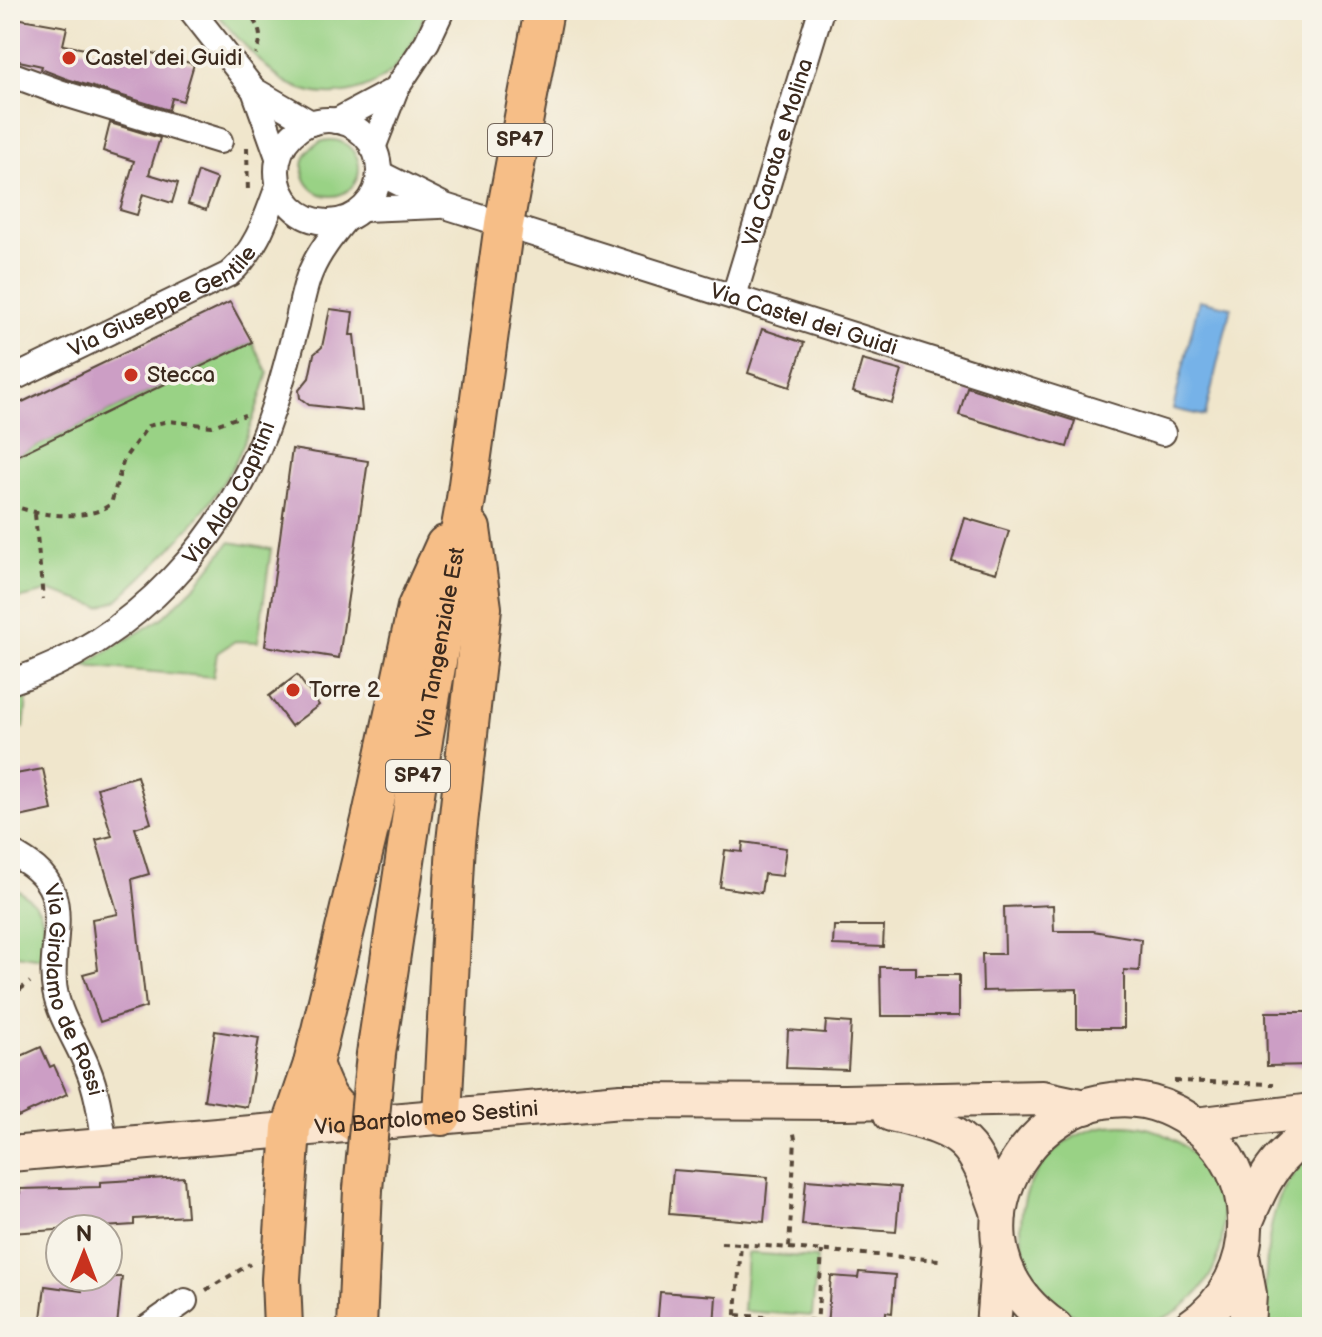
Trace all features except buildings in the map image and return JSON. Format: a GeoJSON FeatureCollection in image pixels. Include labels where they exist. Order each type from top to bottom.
{"type":"FeatureCollection","features":[{"type":"Feature","properties":{"kind":"main road","name":"Via Tangenziale Est"},"geometry":{"type":"LineString","coordinates":[[357,1327],[363,1189],[376,1054],[424,734],[466,499],[504,224],[544,10]]}},
{"type":"Feature","properties":{"kind":"main road"},"geometry":{"type":"LineString","coordinates":[[283,1327],[281,1279],[291,1128],[313,1064],[371,820],[417,607],[466,499]]}},
{"type":"Feature","properties":{"kind":"main road"},"geometry":{"type":"LineString","coordinates":[[442,1116],[456,842],[482,608],[466,499]]}},
{"type":"Feature","properties":{"kind":"main road"},"geometry":{"type":"LineString","coordinates":[[313,1064],[323,1092],[336,1111],[356,1123]]}},
{"type":"Feature","properties":{"kind":"main road"},"geometry":{"type":"LineString","coordinates":[[844,1102],[1043,1098],[1085,1107]]}},
{"type":"Feature","properties":{"kind":"main road","name":"Via Bartolomeo Sestini"},"geometry":{"type":"LineString","coordinates":[[10,1154],[663,1099],[844,1102]]}},
{"type":"Feature","properties":{"kind":"main road"},"geometry":{"type":"LineString","coordinates":[[844,1102],[936,1125],[960,1139],[982,1166],[1000,1228],[1007,1269],[1034,1310],[1055,1327]]}},
{"type":"Feature","properties":{"kind":"main road"},"geometry":{"type":"LineString","coordinates":[[993,1327],[1000,1228],[1008,1179],[1026,1147],[1047,1126],[1085,1107],[1108,1102],[1142,1103],[1175,1113],[1195,1125],[1216,1144],[1232,1167],[1242,1193],[1246,1221],[1242,1255],[1249,1294],[1247,1327]]}},
{"type":"Feature","properties":{"kind":"main road"},"geometry":{"type":"LineString","coordinates":[[1195,1125],[1312,1111]]}},
{"type":"Feature","properties":{"kind":"main road"},"geometry":{"type":"LineString","coordinates":[[1246,1221],[1263,1182],[1278,1159],[1312,1133]]}},
{"type":"Feature","properties":{"kind":"main road"},"geometry":{"type":"LineString","coordinates":[[1190,1327],[1206,1315],[1224,1293],[1242,1255]]}},
{"type":"Feature","properties":{"kind":"street"},"geometry":{"type":"LineString","coordinates":[[191,10],[247,80],[278,157],[278,186],[289,206],[301,215],[322,222],[354,214],[375,193],[379,173],[373,148],[355,128],[336,121]]}},
{"type":"Feature","properties":{"kind":"street"},"geometry":{"type":"LineString","coordinates":[[373,148],[396,89],[422,51],[442,10]]}},
{"type":"Feature","properties":{"kind":"street","name":"Via Carota e Molina"},"geometry":{"type":"LineString","coordinates":[[734,296],[821,10]]}},
{"type":"Feature","properties":{"kind":"street"},"geometry":{"type":"LineString","coordinates":[[10,74],[220,141]]}},
{"type":"Feature","properties":{"kind":"street"},"geometry":{"type":"LineString","coordinates":[[247,80],[311,123]]}},
{"type":"Feature","properties":{"kind":"street"},"geometry":{"type":"LineString","coordinates":[[278,157],[288,138],[298,129],[311,123],[336,121],[396,89]]}},
{"type":"Feature","properties":{"kind":"street","name":"Via Castel dei Guidi"},"geometry":{"type":"LineString","coordinates":[[379,173],[445,206],[1163,433]]}},
{"type":"Feature","properties":{"kind":"street","name":"Via Giuseppe Gentile"},"geometry":{"type":"LineString","coordinates":[[10,380],[229,274],[255,243],[278,186]]}},
{"type":"Feature","properties":{"kind":"street","name":"Via Castel dei Guidi"},"geometry":{"type":"LineString","coordinates":[[354,214],[445,206]]}},
{"type":"Feature","properties":{"kind":"street","name":"Via Aldo Capitini"},"geometry":{"type":"LineString","coordinates":[[10,682],[72,655],[137,611],[205,540],[234,498],[260,444],[273,410],[307,281],[316,259],[354,214]]}},
{"type":"Feature","properties":{"kind":"street","name":"Via Girolamo de Rossi"},"geometry":{"type":"LineString","coordinates":[[10,852],[30,863],[52,890],[57,908],[53,969],[55,990],[62,1016],[90,1072],[105,1146]]}},
{"type":"Feature","properties":{"kind":"street"},"geometry":{"type":"LineString","coordinates":[[148,1327],[185,1301]]}},
{"type":"Feature","properties":{"kind":"path"},"geometry":{"type":"LineString","coordinates":[[246,10],[260,27],[261,37],[247,80]]}},
{"type":"Feature","properties":{"kind":"path"},"geometry":{"type":"LineString","coordinates":[[246,142],[248,199]]}},
{"type":"Feature","properties":{"kind":"path"},"geometry":{"type":"LineString","coordinates":[[10,504],[35,514],[91,513],[107,507],[114,499],[129,451],[142,431],[153,423],[179,421],[212,426],[273,410]]}},
{"type":"Feature","properties":{"kind":"path"},"geometry":{"type":"LineString","coordinates":[[35,514],[43,599]]}},
{"type":"Feature","properties":{"kind":"path"},"geometry":{"type":"LineString","coordinates":[[789,1248],[795,1139],[793,1126]]}},
{"type":"Feature","properties":{"kind":"path"},"geometry":{"type":"LineString","coordinates":[[721,1243],[940,1260]]}},
{"type":"Feature","properties":{"kind":"path"},"geometry":{"type":"LineString","coordinates":[[735,1327],[741,1244]]}},
{"type":"Feature","properties":{"kind":"path"},"geometry":{"type":"LineString","coordinates":[[736,1315],[817,1324],[822,1251]]}},
{"type":"Feature","properties":{"kind":"path"},"geometry":{"type":"LineString","coordinates":[[185,1301],[243,1267],[256,1265]]}},
{"type":"Feature","properties":{"kind":"path"},"geometry":{"type":"LineString","coordinates":[[777,1327],[778,1318]]}},
{"type":"Feature","properties":{"kind":"green space"},"geometry":{"type":"Polygon","coordinates":[[[214,10],[427,10],[408,50],[385,76],[356,91],[323,94],[306,91],[281,79],[214,10]]]}},
{"type":"Feature","properties":{"kind":"green space"},"geometry":{"type":"Polygon","coordinates":[[[331,140],[351,148],[359,168],[351,188],[331,196],[311,188],[303,168],[311,148],[331,140]]]}},
{"type":"Feature","properties":{"kind":"green space"},"geometry":{"type":"Polygon","coordinates":[[[252,342],[268,373],[248,432],[233,466],[209,504],[180,538],[116,601],[100,607],[51,591],[10,601],[10,459],[252,342]]]}},
{"type":"Feature","properties":{"kind":"green space"},"geometry":{"type":"Polygon","coordinates":[[[230,542],[271,549],[258,642],[235,641],[217,653],[213,677],[83,666],[162,618],[197,584],[230,542]]]}},
{"type":"Feature","properties":{"kind":"green space"},"geometry":{"type":"Polygon","coordinates":[[[27,698],[24,728],[10,727],[10,701],[27,698]]]}},
{"type":"Feature","properties":{"kind":"green space"},"geometry":{"type":"Polygon","coordinates":[[[10,885],[38,908],[43,923],[42,959],[10,954],[10,885]]]}},
{"type":"Feature","properties":{"kind":"green space"},"geometry":{"type":"Polygon","coordinates":[[[1122,1125],[1160,1133],[1178,1142],[1193,1155],[1206,1170],[1215,1188],[1223,1226],[1215,1264],[1206,1282],[1193,1297],[1178,1310],[1160,1319],[1122,1327],[1084,1319],[1066,1310],[1051,1297],[1038,1282],[1029,1264],[1021,1226],[1029,1188],[1038,1170],[1051,1155],[1066,1142],[1084,1133],[1122,1125]]]}},
{"type":"Feature","properties":{"kind":"green space"},"geometry":{"type":"Polygon","coordinates":[[[1312,1155],[1312,1327],[1263,1327],[1267,1257],[1275,1211],[1295,1171],[1312,1155]]]}},
{"type":"Feature","properties":{"kind":"green space"},"geometry":{"type":"Polygon","coordinates":[[[747,1253],[817,1258],[812,1316],[743,1311],[747,1253]]]}},
{"type":"Feature","properties":{"kind":"water"},"geometry":{"type":"Polygon","coordinates":[[[1199,300],[1231,307],[1205,416],[1173,409],[1199,300]]]}},
{"type":"Feature","properties":{"kind":"place","name":"Castel dei Guidi"},"geometry":{"type":"Point","coordinates":[69,58]}},
{"type":"Feature","properties":{"kind":"place","name":"Stecca"},"geometry":{"type":"Point","coordinates":[131,375]}},
{"type":"Feature","properties":{"kind":"place","name":"Torre 2"},"geometry":{"type":"Point","coordinates":[293,690]}}]}
